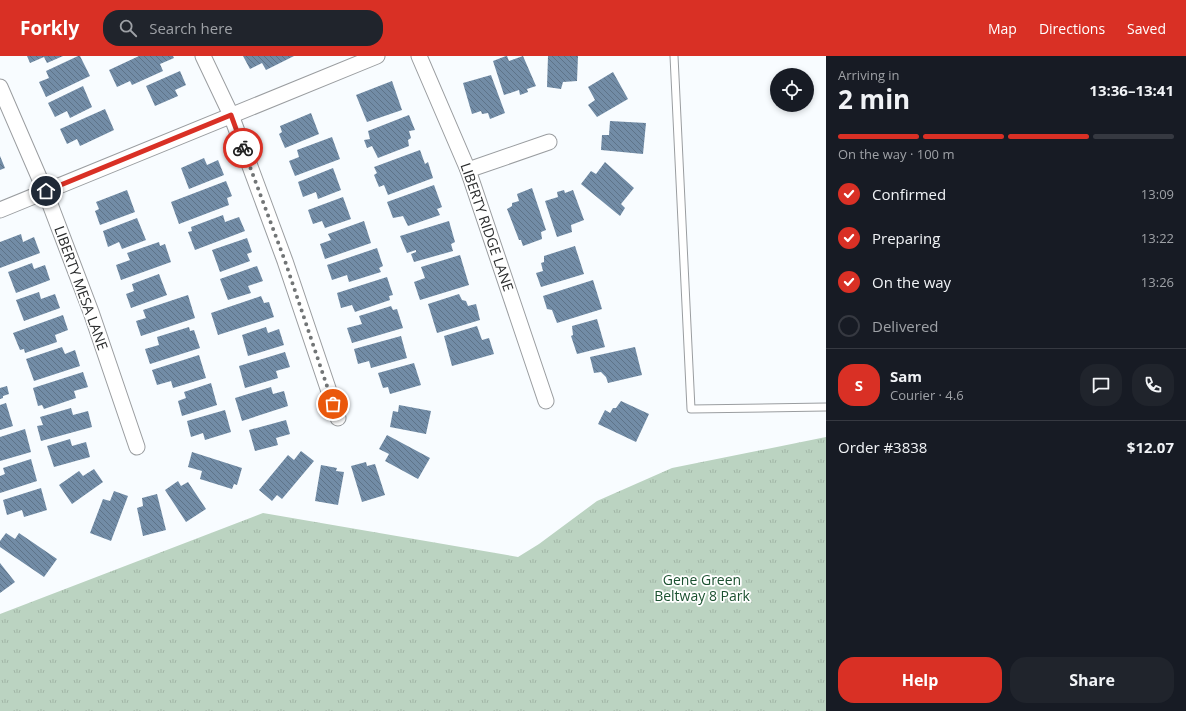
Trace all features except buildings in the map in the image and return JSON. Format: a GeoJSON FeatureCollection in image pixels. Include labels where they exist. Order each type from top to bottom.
{"type":"FeatureCollection","features":[{"type":"Feature","properties":{"kind":"street"},"geometry":{"type":"LineString","coordinates":[[203,56],[231,115],[285,261],[338,418]]}},
{"type":"Feature","properties":{"kind":"street"},"geometry":{"type":"LineString","coordinates":[[0,210],[377,56]]}},
{"type":"Feature","properties":{"kind":"street","name":"LIBERTY RIDGE LANE"},"geometry":{"type":"LineString","coordinates":[[419,56],[468,170],[546,401]]}},
{"type":"Feature","properties":{"kind":"street","name":"LIBERTY MESA LANE"},"geometry":{"type":"LineString","coordinates":[[0,87],[46,191],[91,312],[137,447]]}},
{"type":"Feature","properties":{"kind":"street"},"geometry":{"type":"LineString","coordinates":[[468,170],[549,142]]}},
{"type":"Feature","properties":{"kind":"lane"},"geometry":{"type":"LineString","coordinates":[[674,56],[691,409],[826,407]]}},
{"type":"Feature","properties":{"kind":"green space","name":"Gene Green Beltway 8 Park"},"geometry":{"type":"Polygon","coordinates":[[[826,437],[826,711],[0,711],[0,614],[263,513],[518,557],[539,544],[597,501],[672,468],[826,437]]]}},
{"type":"Feature","properties":{"kind":"way so far"},"geometry":{"type":"LineString","coordinates":[[243,148],[285,261],[333,404]]}},
{"type":"Feature","properties":{"kind":"route"},"geometry":{"type":"LineString","coordinates":[[46,191],[231,115],[243,148]]}}]}
